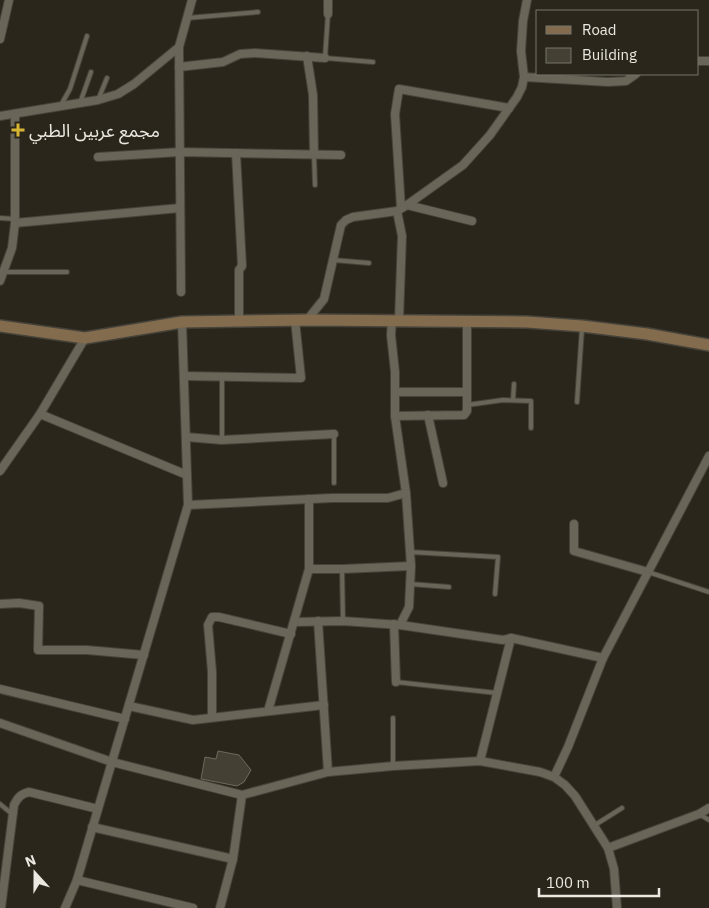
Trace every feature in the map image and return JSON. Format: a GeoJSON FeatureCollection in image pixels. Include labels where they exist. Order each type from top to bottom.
{"type":"FeatureCollection","features":[{"type":"Feature","properties":{"kind":"main road"},"geometry":{"type":"LineString","coordinates":[[0,326],[85,338],[182,322],[395,320],[527,322],[648,334],[709,345]]}},
{"type":"Feature","properties":{"kind":"street"},"geometry":{"type":"LineString","coordinates":[[0,36],[9,0]]}},
{"type":"Feature","properties":{"kind":"street"},"geometry":{"type":"LineString","coordinates":[[181,292],[179,67],[180,47],[192,0]]}},
{"type":"Feature","properties":{"kind":"street"},"geometry":{"type":"LineString","coordinates":[[328,0],[328,14]]}},
{"type":"Feature","properties":{"kind":"street"},"geometry":{"type":"LineString","coordinates":[[402,208],[463,165],[490,136],[522,87],[524,77],[522,51],[527,0]]}},
{"type":"Feature","properties":{"kind":"street"},"geometry":{"type":"LineString","coordinates":[[0,116],[98,100],[118,94],[134,84],[180,47]]}},
{"type":"Feature","properties":{"kind":"street"},"geometry":{"type":"LineString","coordinates":[[179,67],[223,62],[240,54],[255,53],[325,58]]}},
{"type":"Feature","properties":{"kind":"street"},"geometry":{"type":"LineString","coordinates":[[307,56],[313,95],[314,155]]}},
{"type":"Feature","properties":{"kind":"street"},"geometry":{"type":"LineString","coordinates":[[524,77],[608,82],[626,81],[635,75]]}},
{"type":"Feature","properties":{"kind":"street"},"geometry":{"type":"LineString","coordinates":[[396,682],[397,625],[409,606],[411,566],[406,493],[395,416],[396,392],[391,335],[395,320],[402,236],[402,208],[395,114],[399,89],[509,108]]}},
{"type":"Feature","properties":{"kind":"street"},"geometry":{"type":"LineString","coordinates":[[0,281],[12,248],[15,221],[14,114]]}},
{"type":"Feature","properties":{"kind":"street"},"geometry":{"type":"LineString","coordinates":[[98,157],[180,152],[341,156]]}},
{"type":"Feature","properties":{"kind":"street"},"geometry":{"type":"LineString","coordinates":[[236,153],[242,266],[239,270],[239,321]]}},
{"type":"Feature","properties":{"kind":"street"},"geometry":{"type":"LineString","coordinates":[[15,221],[180,208]]}},
{"type":"Feature","properties":{"kind":"street"},"geometry":{"type":"LineString","coordinates":[[307,320],[324,299],[340,225],[346,220],[402,208],[472,222]]}},
{"type":"Feature","properties":{"kind":"street"},"geometry":{"type":"LineString","coordinates":[[184,376],[301,378],[295,320]]}},
{"type":"Feature","properties":{"kind":"street"},"geometry":{"type":"LineString","coordinates":[[395,416],[464,415],[467,412],[467,321]]}},
{"type":"Feature","properties":{"kind":"street"},"geometry":{"type":"LineString","coordinates":[[65,908],[76,880],[98,809],[188,505],[182,322]]}},
{"type":"Feature","properties":{"kind":"street"},"geometry":{"type":"LineString","coordinates":[[0,471],[3,462],[40,414],[85,338]]}},
{"type":"Feature","properties":{"kind":"street"},"geometry":{"type":"LineString","coordinates":[[396,392],[467,392]]}},
{"type":"Feature","properties":{"kind":"street"},"geometry":{"type":"LineString","coordinates":[[40,414],[187,475]]}},
{"type":"Feature","properties":{"kind":"street"},"geometry":{"type":"LineString","coordinates":[[428,415],[443,483]]}},
{"type":"Feature","properties":{"kind":"street"},"geometry":{"type":"LineString","coordinates":[[186,437],[222,440],[334,434]]}},
{"type":"Feature","properties":{"kind":"street"},"geometry":{"type":"LineString","coordinates":[[554,777],[568,747],[602,658],[709,456]]}},
{"type":"Feature","properties":{"kind":"street"},"geometry":{"type":"LineString","coordinates":[[188,505],[309,499],[388,498],[406,493]]}},
{"type":"Feature","properties":{"kind":"street"},"geometry":{"type":"LineString","coordinates":[[268,711],[309,569],[309,499]]}},
{"type":"Feature","properties":{"kind":"street"},"geometry":{"type":"LineString","coordinates":[[574,524],[574,551],[648,572]]}},
{"type":"Feature","properties":{"kind":"street"},"geometry":{"type":"LineString","coordinates":[[309,569],[411,566]]}},
{"type":"Feature","properties":{"kind":"street"},"geometry":{"type":"LineString","coordinates":[[0,604],[19,603],[39,606],[38,650],[87,650],[144,655]]}},
{"type":"Feature","properties":{"kind":"street"},"geometry":{"type":"LineString","coordinates":[[212,717],[209,620],[212,617],[219,617],[291,634]]}},
{"type":"Feature","properties":{"kind":"street"},"geometry":{"type":"LineString","coordinates":[[295,622],[397,625],[503,640],[511,638],[602,658]]}},
{"type":"Feature","properties":{"kind":"street"},"geometry":{"type":"LineString","coordinates":[[318,622],[328,772]]}},
{"type":"Feature","properties":{"kind":"street"},"geometry":{"type":"LineString","coordinates":[[480,761],[511,638]]}},
{"type":"Feature","properties":{"kind":"street"},"geometry":{"type":"LineString","coordinates":[[0,689],[125,719]]}},
{"type":"Feature","properties":{"kind":"street"},"geometry":{"type":"LineString","coordinates":[[129,706],[193,720],[204,720],[212,717],[324,705]]}},
{"type":"Feature","properties":{"kind":"street"},"geometry":{"type":"LineString","coordinates":[[0,723],[112,762],[242,795],[328,772],[393,766],[480,761],[540,772],[554,777],[565,784],[576,796],[595,825],[608,848],[614,869],[617,908]]}},
{"type":"Feature","properties":{"kind":"street"},"geometry":{"type":"LineString","coordinates":[[1,908],[13,815],[18,798],[29,792],[98,809]]}},
{"type":"Feature","properties":{"kind":"street"},"geometry":{"type":"LineString","coordinates":[[220,908],[233,860],[242,795]]}},
{"type":"Feature","properties":{"kind":"street"},"geometry":{"type":"LineString","coordinates":[[608,848],[698,814],[709,808]]}},
{"type":"Feature","properties":{"kind":"street"},"geometry":{"type":"LineString","coordinates":[[92,827],[233,860]]}},
{"type":"Feature","properties":{"kind":"street"},"geometry":{"type":"LineString","coordinates":[[76,880],[193,908]]}},
{"type":"Feature","properties":{"kind":"lane"},"geometry":{"type":"LineString","coordinates":[[187,18],[258,12]]}},
{"type":"Feature","properties":{"kind":"lane"},"geometry":{"type":"LineString","coordinates":[[328,14],[325,58],[373,62]]}},
{"type":"Feature","properties":{"kind":"lane"},"geometry":{"type":"LineString","coordinates":[[60,107],[70,89],[87,36]]}},
{"type":"Feature","properties":{"kind":"lane"},"geometry":{"type":"LineString","coordinates":[[80,103],[91,72]]}},
{"type":"Feature","properties":{"kind":"lane"},"geometry":{"type":"LineString","coordinates":[[98,100],[107,78]]}},
{"type":"Feature","properties":{"kind":"lane"},"geometry":{"type":"LineString","coordinates":[[314,155],[315,185]]}},
{"type":"Feature","properties":{"kind":"lane"},"geometry":{"type":"LineString","coordinates":[[0,218],[15,221]]}},
{"type":"Feature","properties":{"kind":"lane"},"geometry":{"type":"LineString","coordinates":[[333,260],[369,263]]}},
{"type":"Feature","properties":{"kind":"lane"},"geometry":{"type":"LineString","coordinates":[[3,272],[67,272]]}},
{"type":"Feature","properties":{"kind":"lane"},"geometry":{"type":"LineString","coordinates":[[577,402],[582,326]]}},
{"type":"Feature","properties":{"kind":"lane"},"geometry":{"type":"LineString","coordinates":[[222,376],[222,440]]}},
{"type":"Feature","properties":{"kind":"lane"},"geometry":{"type":"LineString","coordinates":[[513,400],[514,384]]}},
{"type":"Feature","properties":{"kind":"lane"},"geometry":{"type":"LineString","coordinates":[[467,405],[531,400],[531,428]]}},
{"type":"Feature","properties":{"kind":"lane"},"geometry":{"type":"LineString","coordinates":[[334,434],[334,483]]}},
{"type":"Feature","properties":{"kind":"lane"},"geometry":{"type":"LineString","coordinates":[[410,552],[498,557],[495,594]]}},
{"type":"Feature","properties":{"kind":"lane"},"geometry":{"type":"LineString","coordinates":[[342,569],[342,622]]}},
{"type":"Feature","properties":{"kind":"lane"},"geometry":{"type":"LineString","coordinates":[[648,572],[709,592]]}},
{"type":"Feature","properties":{"kind":"lane"},"geometry":{"type":"LineString","coordinates":[[410,584],[449,587]]}},
{"type":"Feature","properties":{"kind":"lane"},"geometry":{"type":"LineString","coordinates":[[396,682],[497,693]]}},
{"type":"Feature","properties":{"kind":"lane"},"geometry":{"type":"LineString","coordinates":[[393,718],[393,766]]}},
{"type":"Feature","properties":{"kind":"lane"},"geometry":{"type":"LineString","coordinates":[[0,804],[13,815]]}},
{"type":"Feature","properties":{"kind":"lane"},"geometry":{"type":"LineString","coordinates":[[595,825],[622,808]]}},
{"type":"Feature","properties":{"kind":"lane"},"geometry":{"type":"LineString","coordinates":[[698,814],[709,820]]}},
{"type":"Feature","properties":{"kind":"building"},"geometry":{"type":"Polygon","coordinates":[[[218,751],[239,755],[251,770],[244,782],[237,786],[201,779],[205,757],[216,759],[218,751]]]}},
{"type":"Feature","properties":{"kind":"place","name":"مجمع عربين الطبي"},"geometry":{"type":"Point","coordinates":[18,130]}}]}
